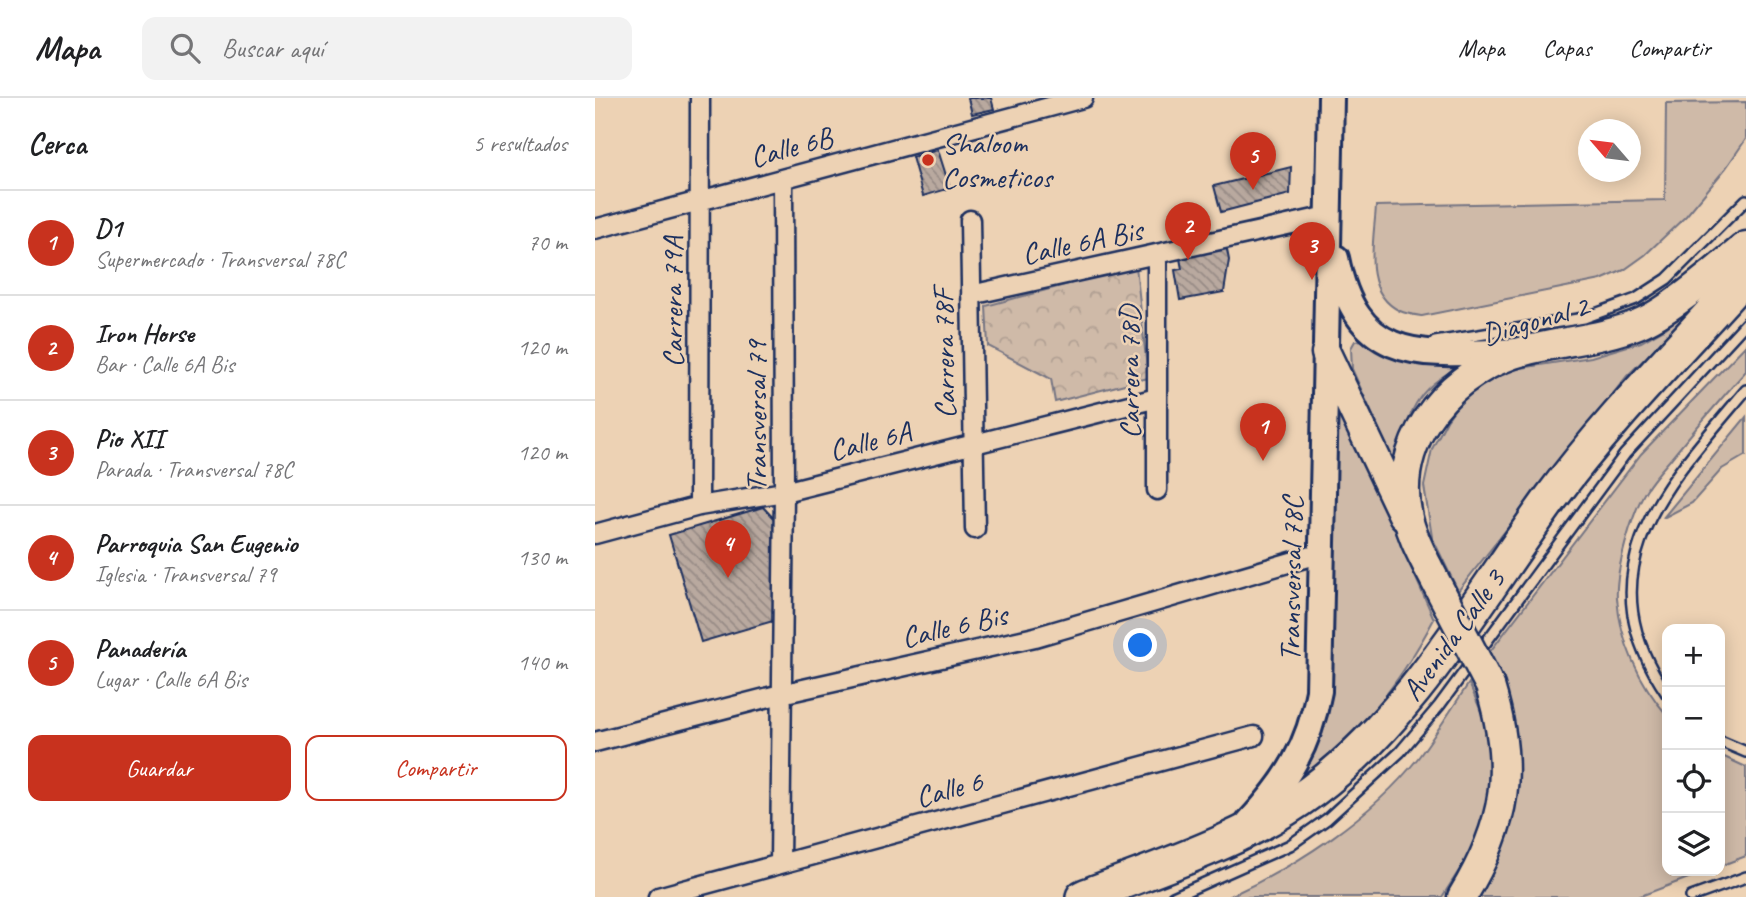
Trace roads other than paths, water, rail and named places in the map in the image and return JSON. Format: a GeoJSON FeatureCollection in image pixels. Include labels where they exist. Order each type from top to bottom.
{"type":"FeatureCollection","features":[{"type":"Feature","properties":{"kind":"highway","name":"Avenida Calle 3"},"geometry":{"type":"LineString","coordinates":[[1083,897],[1238,834],[1310,793],[1333,775],[1387,723],[1416,687],[1589,449],[1627,403],[1746,275]]}},
{"type":"Feature","properties":{"kind":"main road","name":"Diagonal 2"},"geometry":{"type":"LineString","coordinates":[[1462,897],[1492,840],[1500,809],[1505,757],[1500,719],[1490,686],[1415,540],[1407,510],[1405,484],[1415,440],[1425,420],[1441,400],[1495,361],[1526,350],[1641,323],[1671,304],[1746,246]]}},
{"type":"Feature","properties":{"kind":"main road"},"geometry":{"type":"LineString","coordinates":[[1326,353],[1415,540]]}},
{"type":"Feature","properties":{"kind":"street","name":"Carrera 79A"},"geometry":{"type":"LineString","coordinates":[[699,506],[701,98]]}},
{"type":"Feature","properties":{"kind":"street","name":"Calle 6B"},"geometry":{"type":"LineString","coordinates":[[595,229],[1083,98]]}},
{"type":"Feature","properties":{"kind":"street","name":"Transversal 78C"},"geometry":{"type":"LineString","coordinates":[[1238,834],[1270,799],[1297,761],[1315,716],[1321,666],[1331,98]]}},
{"type":"Feature","properties":{"kind":"street","name":"Transversal 79"},"geometry":{"type":"LineString","coordinates":[[781,864],[783,178]]}},
{"type":"Feature","properties":{"kind":"street","name":"Transversal 78C"},"geometry":{"type":"LineString","coordinates":[[1328,216],[1345,293],[1362,321],[1378,336],[1403,348],[1429,354],[1526,350]]}},
{"type":"Feature","properties":{"kind":"street","name":"Calle 6A Bis"},"geometry":{"type":"LineString","coordinates":[[971,295],[1328,216]]}},
{"type":"Feature","properties":{"kind":"street","name":"Carrera 78F"},"geometry":{"type":"LineString","coordinates":[[970,220],[975,529]]}},
{"type":"Feature","properties":{"kind":"street","name":"Carrera 78D"},"geometry":{"type":"LineString","coordinates":[[1157,254],[1157,490]]}},
{"type":"Feature","properties":{"kind":"street","name":"Calle 6A"},"geometry":{"type":"LineString","coordinates":[[595,534],[699,506],[784,492],[1157,398]]}},
{"type":"Feature","properties":{"kind":"street","name":"Calle 6 Bis"},"geometry":{"type":"LineString","coordinates":[[595,741],[781,694],[1035,637],[1322,553]]}},
{"type":"Feature","properties":{"kind":"street","name":"Calle 6"},"geometry":{"type":"LineString","coordinates":[[658,897],[1254,736]]}},
{"type":"Feature","properties":{"kind":"lane"},"geometry":{"type":"LineString","coordinates":[[1378,336],[1417,343],[1437,342],[1584,318],[1607,311],[1636,299],[1667,279],[1746,200]]}},
{"type":"Feature","properties":{"kind":"lane"},"geometry":{"type":"LineString","coordinates":[[1173,897],[1290,845],[1327,819],[1400,752],[1439,705],[1625,454],[1746,323]]}},
{"type":"Feature","properties":{"kind":"lane"},"geometry":{"type":"LineString","coordinates":[[1663,687],[1644,655],[1636,623],[1632,600],[1636,551],[1659,502],[1746,390]]}},
{"type":"Feature","properties":{"kind":"lane"},"geometry":{"type":"LineString","coordinates":[[1725,743],[1746,751]]}},
{"type":"Feature","properties":{"kind":"lane"},"geometry":{"type":"LineString","coordinates":[[1691,897],[1746,877]]}},
{"type":"Feature","properties":{"kind":"place","name":"Shaloom Cosmeticos"},"geometry":{"type":"Point","coordinates":[928,160]}},
{"type":"Feature","properties":{"kind":"place","name":"Panadería"},"geometry":{"type":"Point","coordinates":[1253,190]}},
{"type":"Feature","properties":{"kind":"place","name":"Iron Horse"},"geometry":{"type":"Point","coordinates":[1188,260]}},
{"type":"Feature","properties":{"kind":"place","name":"Pio XII"},"geometry":{"type":"Point","coordinates":[1312,280]}},
{"type":"Feature","properties":{"kind":"place","name":"D1"},"geometry":{"type":"Point","coordinates":[1263,461]}},
{"type":"Feature","properties":{"kind":"place","name":"Parroquia San Eugenio"},"geometry":{"type":"Point","coordinates":[728,578]}}]}
